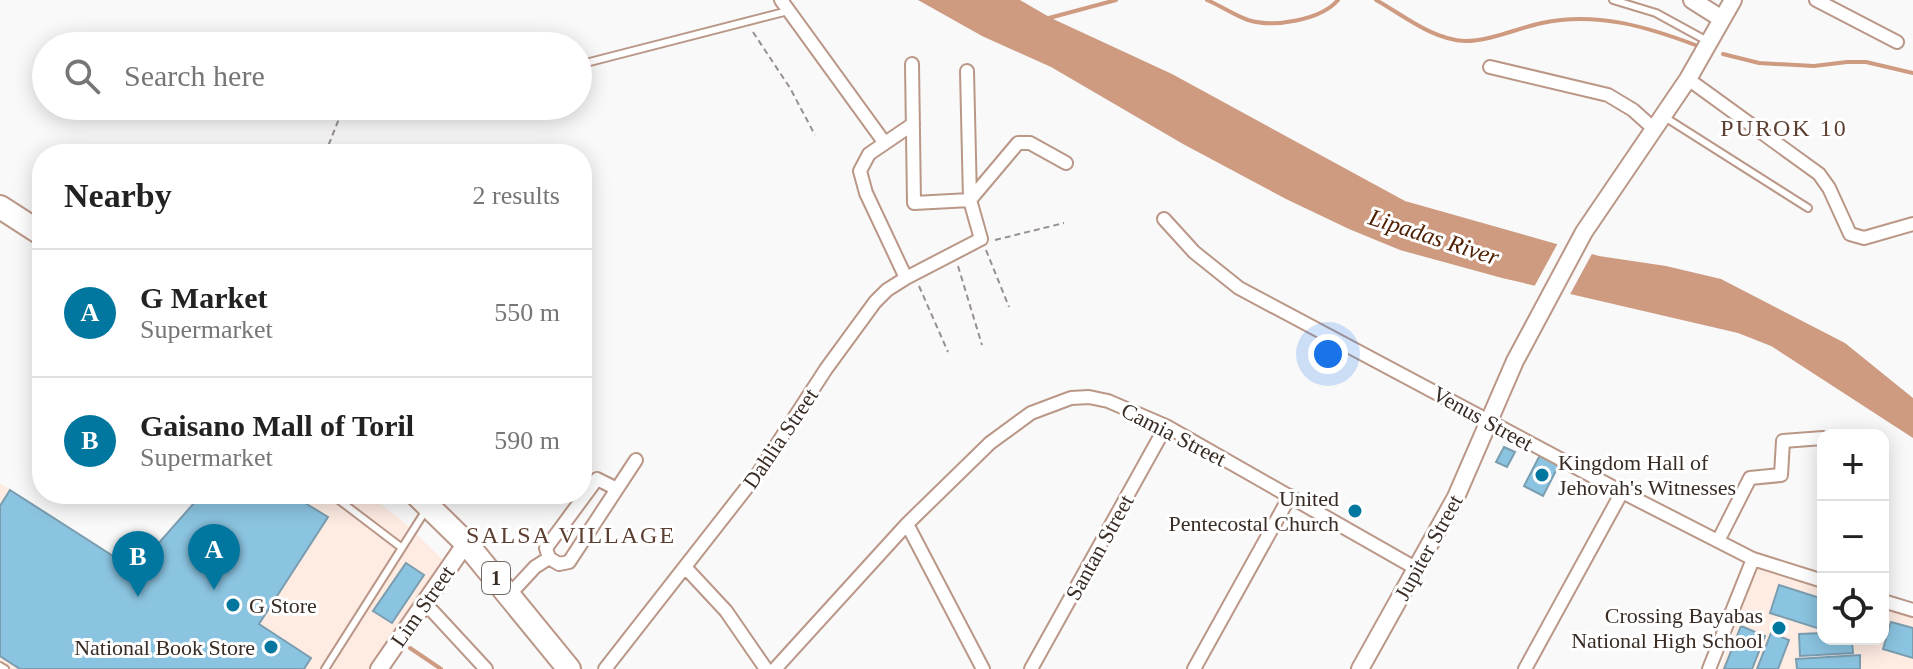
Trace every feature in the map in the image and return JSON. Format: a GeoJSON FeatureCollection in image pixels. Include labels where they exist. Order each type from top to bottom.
{"type":"FeatureCollection","features":[{"type":"Feature","properties":{"kind":"highway"},"geometry":{"type":"LineString","coordinates":[[0,207],[32,228]]}},
{"type":"Feature","properties":{"kind":"highway","name":"1"},"geometry":{"type":"LineString","coordinates":[[431,504],[510,594],[569,669]]}},
{"type":"Feature","properties":{"kind":"main road"},"geometry":{"type":"LineString","coordinates":[[1692,0],[1722,19]]}},
{"type":"Feature","properties":{"kind":"main road","name":"Jupiter Street"},"geometry":{"type":"LineString","coordinates":[[1360,669],[1456,497],[1532,326],[1584,232],[1688,79],[1733,0]]}},
{"type":"Feature","properties":{"kind":"main road","name":"Lim Street"},"geometry":{"type":"LineString","coordinates":[[379,669],[466,543]]}},
{"type":"Feature","properties":{"kind":"street"},"geometry":{"type":"LineString","coordinates":[[1816,0],[1897,42]]}},
{"type":"Feature","properties":{"kind":"street"},"geometry":{"type":"LineString","coordinates":[[785,5],[884,142]]}},
{"type":"Feature","properties":{"kind":"street"},"geometry":{"type":"LineString","coordinates":[[912,64],[914,203],[970,200],[1018,143],[1030,143],[1066,163]]}},
{"type":"Feature","properties":{"kind":"street"},"geometry":{"type":"LineString","coordinates":[[1490,67],[1608,95],[1658,122]]}},
{"type":"Feature","properties":{"kind":"street"},"geometry":{"type":"LineString","coordinates":[[967,71],[970,200],[981,239]]}},
{"type":"Feature","properties":{"kind":"street"},"geometry":{"type":"LineString","coordinates":[[1688,79],[1819,174],[1829,188],[1850,234],[1864,238],[1913,224]]}},
{"type":"Feature","properties":{"kind":"street"},"geometry":{"type":"LineString","coordinates":[[910,276],[861,181],[863,161],[884,142],[913,124]]}},
{"type":"Feature","properties":{"kind":"street","name":"Venus Street"},"geometry":{"type":"LineString","coordinates":[[1164,219],[1194,252],[1239,288],[1753,559],[1817,579]]}},
{"type":"Feature","properties":{"kind":"street","name":"Dahlia Street"},"geometry":{"type":"LineString","coordinates":[[605,669],[759,472],[868,311],[887,290],[981,239]]}},
{"type":"Feature","properties":{"kind":"street","name":"Camia Street"},"geometry":{"type":"LineString","coordinates":[[775,669],[907,524],[990,443],[1013,424],[1050,404],[1071,398],[1089,397],[1130,409],[1166,426],[1417,569]]}},
{"type":"Feature","properties":{"kind":"street","name":"Santan Street"},"geometry":{"type":"LineString","coordinates":[[1031,669],[1166,426]]}},
{"type":"Feature","properties":{"kind":"street"},"geometry":{"type":"LineString","coordinates":[[1718,541],[1750,478],[1781,475],[1783,441],[1817,438]]}},
{"type":"Feature","properties":{"kind":"street"},"geometry":{"type":"LineString","coordinates":[[579,504],[546,548],[549,558],[559,564],[569,562],[636,460]]}},
{"type":"Feature","properties":{"kind":"street"},"geometry":{"type":"LineString","coordinates":[[592,486],[597,479],[617,489]]}},
{"type":"Feature","properties":{"kind":"street"},"geometry":{"type":"LineString","coordinates":[[1525,669],[1622,492]]}},
{"type":"Feature","properties":{"kind":"street"},"geometry":{"type":"LineString","coordinates":[[1194,669],[1290,496]]}},
{"type":"Feature","properties":{"kind":"street"},"geometry":{"type":"LineString","coordinates":[[907,524],[983,669]]}},
{"type":"Feature","properties":{"kind":"street"},"geometry":{"type":"LineString","coordinates":[[510,594],[535,567],[549,558]]}},
{"type":"Feature","properties":{"kind":"street"},"geometry":{"type":"LineString","coordinates":[[1709,669],[1753,559]]}},
{"type":"Feature","properties":{"kind":"street"},"geometry":{"type":"LineString","coordinates":[[685,567],[726,611],[766,669]]}},
{"type":"Feature","properties":{"kind":"street"},"geometry":{"type":"LineString","coordinates":[[424,602],[486,669]]}},
{"type":"Feature","properties":{"kind":"street"},"geometry":{"type":"LineString","coordinates":[[1889,603],[1913,610]]}},
{"type":"Feature","properties":{"kind":"lane"},"geometry":{"type":"LineString","coordinates":[[1613,0],[1656,13],[1709,42]]}},
{"type":"Feature","properties":{"kind":"lane"},"geometry":{"type":"LineString","coordinates":[[592,61],[745,22],[785,5]]}},
{"type":"Feature","properties":{"kind":"lane"},"geometry":{"type":"LineString","coordinates":[[1658,122],[1808,208]]}},
{"type":"Feature","properties":{"kind":"lane"},"geometry":{"type":"LineString","coordinates":[[344,504],[402,548]]}},
{"type":"Feature","properties":{"kind":"lane"},"geometry":{"type":"LineString","coordinates":[[325,669],[402,548],[425,504]]}},
{"type":"Feature","properties":{"kind":"path"},"geometry":{"type":"LineString","coordinates":[[745,22],[790,88],[815,135]]}},
{"type":"Feature","properties":{"kind":"path"},"geometry":{"type":"LineString","coordinates":[[329,144],[338,120]]}},
{"type":"Feature","properties":{"kind":"path"},"geometry":{"type":"LineString","coordinates":[[1009,307],[981,239],[994,240],[1064,223]]}},
{"type":"Feature","properties":{"kind":"path"},"geometry":{"type":"LineString","coordinates":[[954,253],[982,345]]}},
{"type":"Feature","properties":{"kind":"path"},"geometry":{"type":"LineString","coordinates":[[910,276],[948,352]]}},
{"type":"Feature","properties":{"kind":"shaded area"},"geometry":{"type":"Polygon","coordinates":[[[0,483],[135,570],[193,504],[381,504],[443,560],[368,669],[0,669],[0,483]]]}},
{"type":"Feature","properties":{"kind":"shaded area","name":"Crossing Bayabas National High School"},"geometry":{"type":"Polygon","coordinates":[[[1757,567],[1817,587],[1817,645],[1889,645],[1889,610],[1913,618],[1913,669],[1720,669],[1757,567]]]}},
{"type":"Feature","properties":{"kind":"water","name":"Lipadas River"},"geometry":{"type":"Polygon","coordinates":[[[918,0],[1020,0],[1051,18],[1172,74],[1405,201],[1599,256],[1666,266],[1721,279],[1845,343],[1913,398],[1913,438],[1771,346],[1738,333],[1502,278],[1400,250],[1349,229],[1183,144],[1051,67],[982,36],[918,0]]]}},
{"type":"Feature","properties":{"kind":"pier"},"geometry":{"type":"Polygon","coordinates":[[[1559,241],[1594,250],[1568,298],[1533,289],[1559,241]]]}},
{"type":"Feature","properties":{"kind":"building"},"geometry":{"type":"Polygon","coordinates":[[[1504,447],[1515,452],[1507,467],[1496,462],[1504,447]]]}},
{"type":"Feature","properties":{"kind":"building","name":"Kingdom Hall of Jehovah's Witnesses"},"geometry":{"type":"Polygon","coordinates":[[[1540,455],[1559,465],[1543,496],[1524,486],[1540,455]]]}},
{"type":"Feature","properties":{"kind":"building"},"geometry":{"type":"Polygon","coordinates":[[[10,490],[135,570],[193,504],[307,504],[328,517],[259,624],[311,658],[304,669],[20,669],[0,656],[0,506],[10,490]]]}},
{"type":"Feature","properties":{"kind":"building"},"geometry":{"type":"Polygon","coordinates":[[[406,563],[424,575],[392,623],[373,611],[406,563]]]}},
{"type":"Feature","properties":{"kind":"building"},"geometry":{"type":"Polygon","coordinates":[[[1779,585],[1817,597],[1817,628],[1770,613],[1779,585]]]}},
{"type":"Feature","properties":{"kind":"building"},"geometry":{"type":"Polygon","coordinates":[[[1891,622],[1913,628],[1913,658],[1883,649],[1884,645],[1889,645],[1891,622]]]}},
{"type":"Feature","properties":{"kind":"building"},"geometry":{"type":"Polygon","coordinates":[[[1741,626],[1765,636],[1752,669],[1724,669],[1741,626]]]}},
{"type":"Feature","properties":{"kind":"building"},"geometry":{"type":"Polygon","coordinates":[[[1771,633],[1789,640],[1778,669],[1757,669],[1771,633]]]}},
{"type":"Feature","properties":{"kind":"building"},"geometry":{"type":"Polygon","coordinates":[[[1817,633],[1817,645],[1852,645],[1853,653],[1800,656],[1799,634],[1817,633]]]}},
{"type":"Feature","properties":{"kind":"building"},"geometry":{"type":"Polygon","coordinates":[[[1860,655],[1860,669],[1797,669],[1796,659],[1860,655]]]}},
{"type":"Feature","properties":{"kind":"waterway"},"geometry":{"type":"LineString","coordinates":[[1049,18],[1116,0]]}},
{"type":"Feature","properties":{"kind":"waterway"},"geometry":{"type":"LineString","coordinates":[[1207,0],[1248,20],[1271,23],[1309,17],[1338,0]]}},
{"type":"Feature","properties":{"kind":"waterway"},"geometry":{"type":"LineString","coordinates":[[1376,0],[1430,32],[1453,40],[1484,39],[1542,23],[1582,19],[1641,27],[1698,46]]}},
{"type":"Feature","properties":{"kind":"waterway"},"geometry":{"type":"LineString","coordinates":[[1723,54],[1759,63],[1814,66],[1866,62],[1913,73]]}},
{"type":"Feature","properties":{"kind":"waterway"},"geometry":{"type":"LineString","coordinates":[[410,648],[441,669]]}},
{"type":"Feature","properties":{"kind":"place","name":"Kingdom Hall of Jehovah's Witnesses"},"geometry":{"type":"Point","coordinates":[1542,475]}},
{"type":"Feature","properties":{"kind":"place","name":"United Pentecostal Church"},"geometry":{"type":"Point","coordinates":[1355,511]}},
{"type":"Feature","properties":{"kind":"place","name":"G Market"},"geometry":{"type":"Point","coordinates":[214,590]}},
{"type":"Feature","properties":{"kind":"place","name":"Gaisano Mall of Toril"},"geometry":{"type":"Point","coordinates":[138,597]}},
{"type":"Feature","properties":{"kind":"place","name":"G Store"},"geometry":{"type":"Point","coordinates":[233,605]}},
{"type":"Feature","properties":{"kind":"place","name":"Crossing Bayabas National High School"},"geometry":{"type":"Point","coordinates":[1779,628]}},
{"type":"Feature","properties":{"kind":"place","name":"National Book Store"},"geometry":{"type":"Point","coordinates":[271,647]}},
{"type":"Feature","properties":{"kind":"district","name":"PUROK 10"},"geometry":{"type":"Point","coordinates":[1784,128]}},
{"type":"Feature","properties":{"kind":"district","name":"SALSA VILLAGE"},"geometry":{"type":"Point","coordinates":[571,535]}}]}
